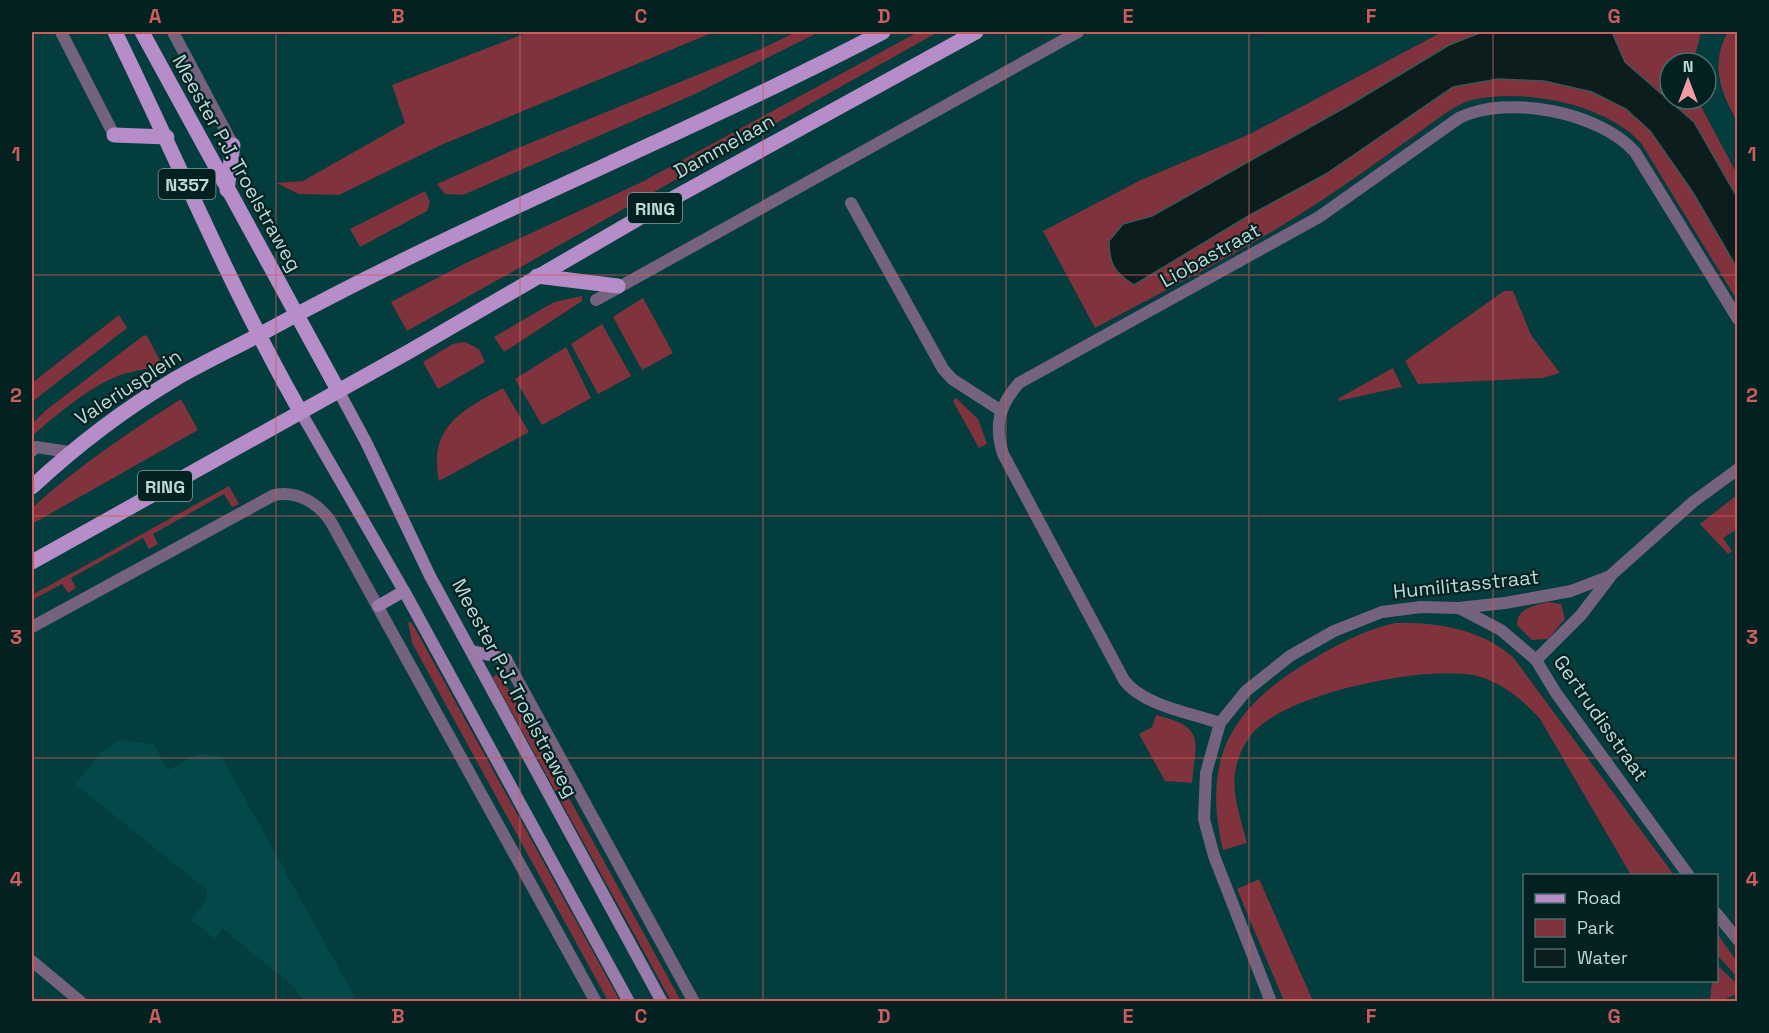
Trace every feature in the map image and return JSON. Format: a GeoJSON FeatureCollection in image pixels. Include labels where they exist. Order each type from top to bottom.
{"type":"FeatureCollection","features":[{"type":"Feature","properties":{"kind":"main road","name":"N357"},"geometry":{"type":"LineString","coordinates":[[115,32],[167,137],[213,246],[257,336],[300,411]]}},
{"type":"Feature","properties":{"kind":"main road","name":"Meester P.J. Troelstraweg"},"geometry":{"type":"LineString","coordinates":[[142,32],[296,315]]}},
{"type":"Feature","properties":{"kind":"main road"},"geometry":{"type":"LineString","coordinates":[[842,53],[855,32]]}},
{"type":"Feature","properties":{"kind":"main road","name":"Dammelaan"},"geometry":{"type":"LineString","coordinates":[[296,315],[381,270],[770,90],[883,32]]}},
{"type":"Feature","properties":{"kind":"main road","name":"Dammelaan"},"geometry":{"type":"LineString","coordinates":[[338,390],[537,276],[976,32]]}},
{"type":"Feature","properties":{"kind":"main road"},"geometry":{"type":"LineString","coordinates":[[114,135],[167,137]]}},
{"type":"Feature","properties":{"kind":"main road"},"geometry":{"type":"LineString","coordinates":[[227,190],[233,144]]}},
{"type":"Feature","properties":{"kind":"main road"},"geometry":{"type":"LineString","coordinates":[[537,276],[618,286]]}},
{"type":"Feature","properties":{"kind":"main road","name":"N357"},"geometry":{"type":"LineString","coordinates":[[296,315],[338,390]]}},
{"type":"Feature","properties":{"kind":"main road","name":"Valeriusplein"},"geometry":{"type":"LineString","coordinates":[[32,487],[69,452],[107,423],[176,378],[296,315]]}},
{"type":"Feature","properties":{"kind":"main road","name":"Meester P.J. Troelstraweg"},"geometry":{"type":"LineString","coordinates":[[338,390],[366,442],[430,576],[662,1002]]}},
{"type":"Feature","properties":{"kind":"main road","name":"RING"},"geometry":{"type":"LineString","coordinates":[[32,562],[338,390]]}},
{"type":"Feature","properties":{"kind":"main road"},"geometry":{"type":"LineString","coordinates":[[300,411],[404,591],[630,1002]]}},
{"type":"Feature","properties":{"kind":"main road"},"geometry":{"type":"LineString","coordinates":[[378,606],[404,591]]}},
{"type":"Feature","properties":{"kind":"main road"},"geometry":{"type":"LineString","coordinates":[[472,651],[506,659]]}},
{"type":"Feature","properties":{"kind":"street"},"geometry":{"type":"LineString","coordinates":[[61,32],[114,135]]}},
{"type":"Feature","properties":{"kind":"street","name":"Meester P.J. Troelstraweg"},"geometry":{"type":"LineString","coordinates":[[173,32],[233,144]]}},
{"type":"Feature","properties":{"kind":"street"},"geometry":{"type":"LineString","coordinates":[[596,300],[1078,32]]}},
{"type":"Feature","properties":{"kind":"street","name":"Liobastraat"},"geometry":{"type":"LineString","coordinates":[[1000,410],[1019,383],[1319,217],[1459,117],[1485,109],[1551,110],[1606,128],[1622,137],[1635,152],[1737,319]]}},
{"type":"Feature","properties":{"kind":"street"},"geometry":{"type":"LineString","coordinates":[[850,203],[943,369],[951,379],[1000,410],[998,436],[1003,454],[1131,689],[1151,701],[1220,723]]}},
{"type":"Feature","properties":{"kind":"street"},"geometry":{"type":"LineString","coordinates":[[32,451],[36,447],[69,452]]}},
{"type":"Feature","properties":{"kind":"street","name":"Humilitasstraat"},"geometry":{"type":"LineString","coordinates":[[1536,660],[1581,615],[1611,576],[1693,502],[1737,469]]}},
{"type":"Feature","properties":{"kind":"street"},"geometry":{"type":"LineString","coordinates":[[32,627],[263,500],[284,492],[316,505],[331,522],[596,1002]]}},
{"type":"Feature","properties":{"kind":"street","name":"Humilitasstraat"},"geometry":{"type":"LineString","coordinates":[[1271,1002],[1214,856],[1204,819],[1206,773],[1220,723],[1264,675],[1334,631],[1382,612],[1421,607],[1458,608],[1505,603],[1571,591],[1611,576]]}},
{"type":"Feature","properties":{"kind":"street","name":"Gertrudisstraat"},"geometry":{"type":"LineString","coordinates":[[1458,608],[1501,630],[1536,660],[1556,693],[1688,874]]}},
{"type":"Feature","properties":{"kind":"street","name":"Meester P.J. Troelstraweg"},"geometry":{"type":"LineString","coordinates":[[506,659],[694,1002]]}},
{"type":"Feature","properties":{"kind":"street"},"geometry":{"type":"LineString","coordinates":[[1718,916],[1737,940]]}},
{"type":"Feature","properties":{"kind":"street"},"geometry":{"type":"LineString","coordinates":[[32,962],[81,1002]]}},
{"type":"Feature","properties":{"kind":"shaded area"},"geometry":{"type":"Polygon","coordinates":[[[122,740],[154,745],[168,770],[199,753],[222,757],[357,1001],[303,1001],[294,987],[223,929],[215,939],[191,920],[206,900],[207,890],[75,784],[104,749],[122,740]]]}},
{"type":"Feature","properties":{"kind":"green space"},"geometry":{"type":"Polygon","coordinates":[[[529,32],[714,32],[441,145],[339,195],[299,194],[276,183],[303,181],[405,123],[392,85],[529,32]]]}},
{"type":"Feature","properties":{"kind":"green space"},"geometry":{"type":"Polygon","coordinates":[[[796,32],[819,32],[695,94],[463,195],[445,194],[437,184],[518,148],[761,49],[796,32]]]}},
{"type":"Feature","properties":{"kind":"green space"},"geometry":{"type":"Polygon","coordinates":[[[918,32],[938,32],[407,331],[391,302],[466,263],[642,182],[918,32]]]}},
{"type":"Feature","properties":{"kind":"green space"},"geometry":{"type":"Polygon","coordinates":[[[1442,32],[1482,32],[1449,45],[1351,104],[1152,216],[1123,224],[1250,215],[1326,174],[1453,87],[1498,79],[1544,81],[1592,92],[1626,109],[1650,131],[1692,191],[1737,268],[1737,300],[1641,143],[1626,130],[1607,118],[1564,103],[1541,98],[1496,96],[1469,101],[1454,108],[1287,223],[1095,328],[1043,231],[1141,180],[1250,134],[1442,32]]]}},
{"type":"Feature","properties":{"kind":"green space"},"geometry":{"type":"Polygon","coordinates":[[[1612,32],[1701,32],[1696,51],[1658,51],[1658,91],[1625,62],[1612,32]]]}},
{"type":"Feature","properties":{"kind":"green space"},"geometry":{"type":"Polygon","coordinates":[[[1728,32],[1737,32],[1737,121],[1726,99],[1719,77],[1719,55],[1728,32]]]}},
{"type":"Feature","properties":{"kind":"green space"},"geometry":{"type":"Polygon","coordinates":[[[1681,111],[1703,111],[1737,174],[1737,197],[1694,122],[1681,111]]]}},
{"type":"Feature","properties":{"kind":"green space"},"geometry":{"type":"Polygon","coordinates":[[[425,191],[430,202],[427,211],[360,247],[350,229],[425,191]]]}},
{"type":"Feature","properties":{"kind":"green space"},"geometry":{"type":"Polygon","coordinates":[[[1504,291],[1513,291],[1531,335],[1560,373],[1542,378],[1418,384],[1405,361],[1504,291]]]}},
{"type":"Feature","properties":{"kind":"green space"},"geometry":{"type":"Polygon","coordinates":[[[582,296],[582,301],[504,352],[494,337],[554,302],[582,296]]]}},
{"type":"Feature","properties":{"kind":"green space"},"geometry":{"type":"Polygon","coordinates":[[[643,298],[673,353],[642,370],[613,317],[643,298]]]}},
{"type":"Feature","properties":{"kind":"green space"},"geometry":{"type":"Polygon","coordinates":[[[119,315],[127,328],[32,402],[32,383],[119,315]]]}},
{"type":"Feature","properties":{"kind":"green space"},"geometry":{"type":"Polygon","coordinates":[[[602,324],[631,376],[598,394],[571,344],[602,324]]]}},
{"type":"Feature","properties":{"kind":"green space"},"geometry":{"type":"Polygon","coordinates":[[[144,335],[147,336],[163,366],[138,370],[102,383],[62,411],[33,435],[32,440],[32,424],[45,411],[144,335]]]}},
{"type":"Feature","properties":{"kind":"green space"},"geometry":{"type":"Polygon","coordinates":[[[465,342],[479,349],[485,362],[438,389],[423,362],[453,344],[465,342]]]}},
{"type":"Feature","properties":{"kind":"green space"},"geometry":{"type":"Polygon","coordinates":[[[566,347],[591,398],[542,425],[515,379],[566,347]]]}},
{"type":"Feature","properties":{"kind":"green space"},"geometry":{"type":"Polygon","coordinates":[[[1393,368],[1402,387],[1338,401],[1339,398],[1393,368]]]}},
{"type":"Feature","properties":{"kind":"green space"},"geometry":{"type":"Polygon","coordinates":[[[503,388],[529,432],[439,481],[438,447],[443,434],[461,413],[503,388]]]}},
{"type":"Feature","properties":{"kind":"green space"},"geometry":{"type":"Polygon","coordinates":[[[956,398],[978,419],[987,444],[979,448],[953,401],[956,398]]]}},
{"type":"Feature","properties":{"kind":"green space"},"geometry":{"type":"Polygon","coordinates":[[[181,399],[198,430],[32,524],[32,508],[49,493],[104,450],[181,399]]]}},
{"type":"Feature","properties":{"kind":"green space"},"geometry":{"type":"Polygon","coordinates":[[[229,486],[239,504],[232,507],[224,494],[153,534],[158,544],[149,549],[143,538],[71,578],[76,588],[68,593],[62,584],[32,600],[32,595],[229,486]]]}},
{"type":"Feature","properties":{"kind":"green space"},"geometry":{"type":"Polygon","coordinates":[[[1737,495],[1737,529],[1723,538],[1732,551],[1728,554],[1700,524],[1737,495]]]}},
{"type":"Feature","properties":{"kind":"green space"},"geometry":{"type":"Polygon","coordinates":[[[1548,602],[1561,604],[1565,619],[1548,639],[1532,640],[1517,625],[1518,619],[1523,611],[1548,602]]]}},
{"type":"Feature","properties":{"kind":"green space"},"geometry":{"type":"Polygon","coordinates":[[[408,622],[412,623],[620,1001],[608,1001],[412,643],[408,622]]]}},
{"type":"Feature","properties":{"kind":"green space"},"geometry":{"type":"Polygon","coordinates":[[[1395,623],[1442,626],[1486,639],[1513,657],[1673,874],[1630,874],[1540,719],[1527,705],[1495,683],[1477,676],[1454,673],[1424,674],[1355,686],[1289,708],[1264,723],[1248,739],[1236,766],[1234,778],[1237,803],[1247,843],[1223,850],[1217,817],[1216,788],[1220,761],[1229,738],[1243,716],[1261,696],[1311,660],[1372,630],[1395,623]]]}},
{"type":"Feature","properties":{"kind":"green space"},"geometry":{"type":"Polygon","coordinates":[[[496,674],[506,685],[536,738],[681,1001],[671,1001],[493,678],[496,674]]]}},
{"type":"Feature","properties":{"kind":"green space"},"geometry":{"type":"Polygon","coordinates":[[[1156,715],[1183,725],[1194,737],[1196,746],[1192,783],[1165,781],[1139,734],[1152,727],[1156,715]]]}},
{"type":"Feature","properties":{"kind":"green space"},"geometry":{"type":"Polygon","coordinates":[[[1259,879],[1313,1001],[1284,1001],[1237,889],[1259,879]]]}},
{"type":"Feature","properties":{"kind":"green space"},"geometry":{"type":"Polygon","coordinates":[[[1718,934],[1737,962],[1737,977],[1718,956],[1718,934]]]}},
{"type":"Feature","properties":{"kind":"green space"},"geometry":{"type":"Polygon","coordinates":[[[1718,966],[1737,984],[1737,994],[1720,1001],[1710,1001],[1712,982],[1718,982],[1718,966]]]}},
{"type":"Feature","properties":{"kind":"water"},"geometry":{"type":"Polygon","coordinates":[[[1482,32],[1612,32],[1625,62],[1658,91],[1658,111],[1681,111],[1694,122],[1737,197],[1737,268],[1692,191],[1650,131],[1626,109],[1592,92],[1544,81],[1498,79],[1453,87],[1326,174],[1250,215],[1134,285],[1114,267],[1110,256],[1109,241],[1123,224],[1152,216],[1351,104],[1449,45],[1482,32]]]}}]}
